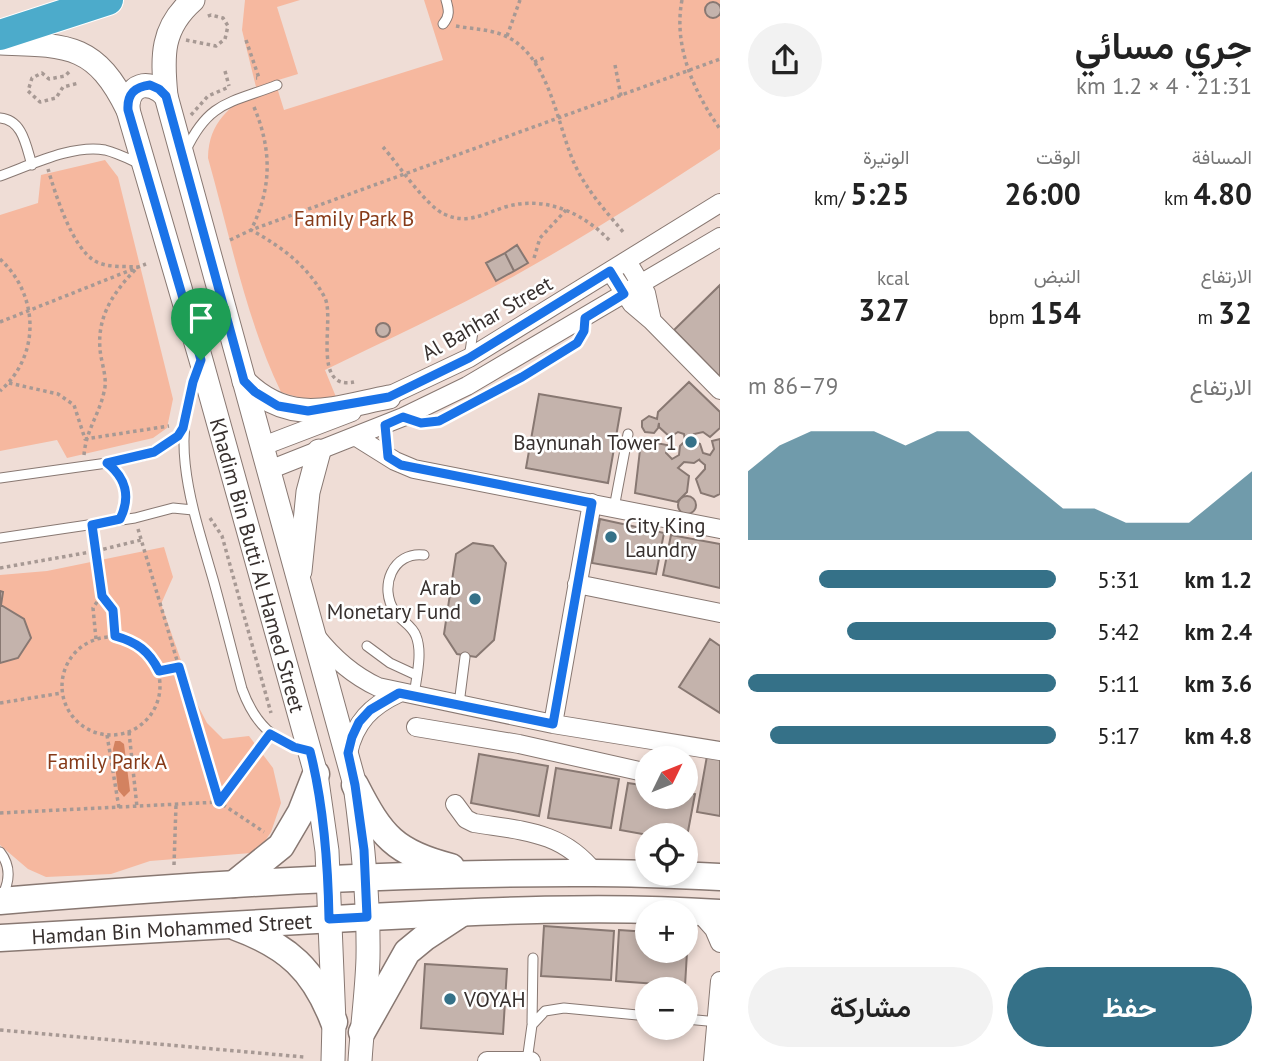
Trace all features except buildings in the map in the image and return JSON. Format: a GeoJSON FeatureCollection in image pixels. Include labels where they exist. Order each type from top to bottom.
{"type":"FeatureCollection","features":[{"type":"Feature","properties":{"kind":"highway"},"geometry":{"type":"LineString","coordinates":[[0,35],[108,0]]}},
{"type":"Feature","properties":{"kind":"main road"},"geometry":{"type":"LineString","coordinates":[[234,884],[286,839],[301,812],[313,762]]}},
{"type":"Feature","properties":{"kind":"main road"},"geometry":{"type":"LineString","coordinates":[[355,785],[369,813],[393,842],[410,854],[428,861],[480,874]]}},
{"type":"Feature","properties":{"kind":"main road","name":"Hamdan Bin Mohammed Street"},"geometry":{"type":"LineString","coordinates":[[0,901],[234,884],[480,874],[595,873],[720,877]]}},
{"type":"Feature","properties":{"kind":"main road"},"geometry":{"type":"LineString","coordinates":[[362,1032],[407,952],[424,937],[462,912]]}},
{"type":"Feature","properties":{"kind":"main road","name":"Hamdan Bin Mohammed Street"},"geometry":{"type":"LineString","coordinates":[[0,938],[462,912],[709,912]]}},
{"type":"Feature","properties":{"kind":"main road"},"geometry":{"type":"LineString","coordinates":[[228,924],[276,944],[296,959],[321,991],[334,1022]]}},
{"type":"Feature","properties":{"kind":"street","name":"Khadim Bin Butti Al Hamed Street"},"geometry":{"type":"LineString","coordinates":[[198,9],[177,16],[168,32],[164,72],[176,100],[182,158],[355,785],[366,878],[368,958],[360,1061]]}},
{"type":"Feature","properties":{"kind":"street","name":"Khadim Bin Butti Al Hamed Street"},"geometry":{"type":"LineString","coordinates":[[0,43],[54,47],[73,50],[89,57],[110,78],[128,110],[313,762],[326,842],[334,1022],[333,1061]]}},
{"type":"Feature","properties":{"kind":"street"},"geometry":{"type":"LineString","coordinates":[[128,110],[127,101],[132,92],[140,86],[150,85],[176,100]]}},
{"type":"Feature","properties":{"kind":"street","name":"Al Bahhar Street"},"geometry":{"type":"LineString","coordinates":[[263,446],[389,397],[469,358],[720,203]]}},
{"type":"Feature","properties":{"kind":"street"},"geometry":{"type":"LineString","coordinates":[[270,470],[385,425],[499,369],[720,237]]}},
{"type":"Feature","properties":{"kind":"street"},"geometry":{"type":"LineString","coordinates":[[627,261],[646,293],[652,321]]}},
{"type":"Feature","properties":{"kind":"street"},"geometry":{"type":"LineString","coordinates":[[610,271],[624,294],[720,390]]}},
{"type":"Feature","properties":{"kind":"street"},"geometry":{"type":"LineString","coordinates":[[244,381],[255,392],[278,406],[308,411],[389,397]]}},
{"type":"Feature","properties":{"kind":"street"},"geometry":{"type":"LineString","coordinates":[[385,425],[388,457]]}},
{"type":"Feature","properties":{"kind":"street"},"geometry":{"type":"LineString","coordinates":[[355,436],[388,457],[414,469],[720,530]]}},
{"type":"Feature","properties":{"kind":"street"},"geometry":{"type":"LineString","coordinates":[[299,584],[308,492],[320,451]]}},
{"type":"Feature","properties":{"kind":"street"},"geometry":{"type":"LineString","coordinates":[[553,724],[592,503]]}},
{"type":"Feature","properties":{"kind":"street"},"geometry":{"type":"LineString","coordinates":[[578,584],[720,613]]}},
{"type":"Feature","properties":{"kind":"street"},"geometry":{"type":"LineString","coordinates":[[314,634],[342,665],[359,678],[378,687],[649,746]]}},
{"type":"Feature","properties":{"kind":"street"},"geometry":{"type":"LineString","coordinates":[[348,753],[359,722],[370,710],[406,694]]}},
{"type":"Feature","properties":{"kind":"street"},"geometry":{"type":"LineString","coordinates":[[499,712],[519,744]]}},
{"type":"Feature","properties":{"kind":"street"},"geometry":{"type":"LineString","coordinates":[[416,727],[519,744],[635,770]]}},
{"type":"Feature","properties":{"kind":"street"},"geometry":{"type":"LineString","coordinates":[[698,754],[720,751]]}},
{"type":"Feature","properties":{"kind":"street"},"geometry":{"type":"LineString","coordinates":[[455,804],[460,812],[474,822],[553,838],[576,852],[595,873]]}},
{"type":"Feature","properties":{"kind":"street"},"geometry":{"type":"LineString","coordinates":[[709,912],[720,943]]}},
{"type":"Feature","properties":{"kind":"street"},"geometry":{"type":"LineString","coordinates":[[713,1061],[720,981]]}},
{"type":"Feature","properties":{"kind":"street"},"geometry":{"type":"LineString","coordinates":[[487,1061],[529,1061]]}},
{"type":"Feature","properties":{"kind":"lane"},"geometry":{"type":"LineString","coordinates":[[443,24],[449,11],[446,0]]}},
{"type":"Feature","properties":{"kind":"lane"},"geometry":{"type":"LineString","coordinates":[[182,158],[195,130],[210,114],[226,103],[276,85]]}},
{"type":"Feature","properties":{"kind":"lane"},"geometry":{"type":"LineString","coordinates":[[0,118],[14,123],[20,130],[32,165]]}},
{"type":"Feature","properties":{"kind":"lane"},"geometry":{"type":"LineString","coordinates":[[0,176],[74,150],[90,149],[114,153],[142,164]]}},
{"type":"Feature","properties":{"kind":"lane"},"geometry":{"type":"LineString","coordinates":[[469,358],[474,325]]}},
{"type":"Feature","properties":{"kind":"lane"},"geometry":{"type":"LineString","coordinates":[[201,360],[193,382],[183,428],[186,476],[242,689],[249,708],[270,734],[294,747],[313,762]]}},
{"type":"Feature","properties":{"kind":"lane"},"geometry":{"type":"LineString","coordinates":[[0,478],[107,463],[154,452],[171,442],[183,428]]}},
{"type":"Feature","properties":{"kind":"lane"},"geometry":{"type":"LineString","coordinates":[[614,508],[628,434]]}},
{"type":"Feature","properties":{"kind":"lane"},"geometry":{"type":"LineString","coordinates":[[107,463],[120,476],[126,493],[120,519]]}},
{"type":"Feature","properties":{"kind":"lane"},"geometry":{"type":"LineString","coordinates":[[0,538],[135,518],[173,508],[194,510]]}},
{"type":"Feature","properties":{"kind":"lane"},"geometry":{"type":"LineString","coordinates":[[406,694],[416,675],[419,645],[412,628],[395,613],[388,589],[393,568],[399,561],[406,556],[424,555]]}},
{"type":"Feature","properties":{"kind":"lane"},"geometry":{"type":"LineString","coordinates":[[367,646],[390,663],[416,675]]}},
{"type":"Feature","properties":{"kind":"lane"},"geometry":{"type":"LineString","coordinates":[[459,704],[465,657]]}},
{"type":"Feature","properties":{"kind":"lane"},"geometry":{"type":"LineString","coordinates":[[0,852],[8,869],[8,881],[0,901]]}},
{"type":"Feature","properties":{"kind":"lane"},"geometry":{"type":"LineString","coordinates":[[529,1061],[533,958]]}},
{"type":"Feature","properties":{"kind":"lane"},"geometry":{"type":"LineString","coordinates":[[532,1025],[545,1011],[554,1008],[635,1015]]}},
{"type":"Feature","properties":{"kind":"lane"},"geometry":{"type":"LineString","coordinates":[[698,1020],[718,1022]]}},
{"type":"Feature","properties":{"kind":"path"},"geometry":{"type":"LineString","coordinates":[[507,36],[520,0]]}},
{"type":"Feature","properties":{"kind":"path"},"geometry":{"type":"LineString","coordinates":[[682,0],[679,15],[680,35],[689,70],[698,94],[720,129]]}},
{"type":"Feature","properties":{"kind":"path"},"geometry":{"type":"LineString","coordinates":[[183,39],[216,46],[225,39],[228,26],[223,18],[198,9]]}},
{"type":"Feature","properties":{"kind":"path"},"geometry":{"type":"LineString","coordinates":[[443,24],[492,31],[507,36],[534,62],[549,90],[570,155],[591,195],[624,233]]}},
{"type":"Feature","properties":{"kind":"path"},"geometry":{"type":"LineString","coordinates":[[246,40],[259,78],[246,82]]}},
{"type":"Feature","properties":{"kind":"path"},"geometry":{"type":"LineString","coordinates":[[534,62],[546,57]]}},
{"type":"Feature","properties":{"kind":"path"},"geometry":{"type":"LineString","coordinates":[[230,240],[251,230],[720,59]]}},
{"type":"Feature","properties":{"kind":"path"},"geometry":{"type":"LineString","coordinates":[[615,65],[621,96]]}},
{"type":"Feature","properties":{"kind":"path"},"geometry":{"type":"LineString","coordinates":[[225,71],[230,87]]}},
{"type":"Feature","properties":{"kind":"path"},"geometry":{"type":"LineString","coordinates":[[69,72],[65,76],[49,79],[42,73],[32,78],[28,91],[40,102],[56,98],[63,87],[79,83]]}},
{"type":"Feature","properties":{"kind":"path"},"geometry":{"type":"LineString","coordinates":[[176,100],[189,117],[208,96],[238,84]]}},
{"type":"Feature","properties":{"kind":"path"},"geometry":{"type":"LineString","coordinates":[[251,230],[260,211],[268,174],[268,150],[252,104]]}},
{"type":"Feature","properties":{"kind":"path"},"geometry":{"type":"LineString","coordinates":[[383,147],[436,210],[459,219],[472,219],[517,204],[546,205],[566,210],[593,225],[611,242]]}},
{"type":"Feature","properties":{"kind":"path"},"geometry":{"type":"LineString","coordinates":[[45,160],[66,222],[84,253],[94,261],[108,265],[138,267]]}},
{"type":"Feature","properties":{"kind":"path"},"geometry":{"type":"LineString","coordinates":[[534,258],[540,238],[566,210]]}},
{"type":"Feature","properties":{"kind":"path"},"geometry":{"type":"LineString","coordinates":[[251,230],[280,246],[310,274],[326,301],[329,323],[326,358],[328,367],[334,376],[344,382],[354,382]]}},
{"type":"Feature","properties":{"kind":"path"},"geometry":{"type":"LineString","coordinates":[[0,259],[22,286],[30,311],[31,327],[28,348],[21,367],[0,391]]}},
{"type":"Feature","properties":{"kind":"path"},"geometry":{"type":"LineString","coordinates":[[0,322],[146,264]]}},
{"type":"Feature","properties":{"kind":"path"},"geometry":{"type":"LineString","coordinates":[[85,439],[105,389],[100,347],[104,316],[110,300],[138,267]]}},
{"type":"Feature","properties":{"kind":"path"},"geometry":{"type":"LineString","coordinates":[[9,383],[58,394],[74,405],[85,439]]}},
{"type":"Feature","properties":{"kind":"path"},"geometry":{"type":"LineString","coordinates":[[85,439],[174,425],[183,428]]}},
{"type":"Feature","properties":{"kind":"path"},"geometry":{"type":"LineString","coordinates":[[206,513],[222,536],[274,726],[219,802]]}},
{"type":"Feature","properties":{"kind":"path"},"geometry":{"type":"LineString","coordinates":[[135,518],[219,802]]}},
{"type":"Feature","properties":{"kind":"path"},"geometry":{"type":"LineString","coordinates":[[92,525],[102,596],[113,610],[115,636]]}},
{"type":"Feature","properties":{"kind":"path"},"geometry":{"type":"LineString","coordinates":[[0,568],[141,540]]}},
{"type":"Feature","properties":{"kind":"path"},"geometry":{"type":"LineString","coordinates":[[96,639],[93,608],[102,596]]}},
{"type":"Feature","properties":{"kind":"path"},"geometry":{"type":"LineString","coordinates":[[115,636],[142,647],[159,671],[161,686],[159,701],[142,725],[129,732],[107,735],[82,726],[73,717],[62,693],[62,679],[73,654],[83,645],[96,639],[115,636]]}},
{"type":"Feature","properties":{"kind":"path"},"geometry":{"type":"LineString","coordinates":[[159,671],[179,667]]}},
{"type":"Feature","properties":{"kind":"path"},"geometry":{"type":"LineString","coordinates":[[0,703],[62,693]]}},
{"type":"Feature","properties":{"kind":"path"},"geometry":{"type":"LineString","coordinates":[[129,732],[137,807]]}},
{"type":"Feature","properties":{"kind":"path"},"geometry":{"type":"LineString","coordinates":[[107,735],[119,808]]}},
{"type":"Feature","properties":{"kind":"path"},"geometry":{"type":"LineString","coordinates":[[0,813],[219,802],[274,839]]}},
{"type":"Feature","properties":{"kind":"path"},"geometry":{"type":"LineString","coordinates":[[174,864],[176,805]]}},
{"type":"Feature","properties":{"kind":"path"},"geometry":{"type":"LineString","coordinates":[[0,1030],[304,1057]]}},
{"type":"Feature","properties":{"kind":"green space","name":"Family Park B"},"geometry":{"type":"Polygon","coordinates":[[[245,0],[300,0],[277,7],[298,74],[275,81],[284,110],[443,60],[424,0],[720,0],[720,149],[619,214],[516,275],[325,370],[336,397],[315,400],[281,392],[248,306],[208,158],[212,134],[223,116],[256,87],[242,30],[245,0]]]}},
{"type":"Feature","properties":{"kind":"green space"},"geometry":{"type":"Polygon","coordinates":[[[105,160],[118,177],[173,399],[167,428],[153,438],[67,458],[57,440],[0,451],[0,215],[38,203],[41,175],[105,160]]]}},
{"type":"Feature","properties":{"kind":"green space","name":"Family Park A"},"geometry":{"type":"Polygon","coordinates":[[[164,547],[173,577],[161,604],[195,700],[207,723],[223,739],[249,736],[273,768],[281,803],[271,832],[263,844],[251,853],[150,861],[111,874],[46,877],[28,869],[0,845],[0,575],[47,571],[164,547]]]}},
{"type":"Feature","properties":{"kind":"shaded area"},"geometry":{"type":"Polygon","coordinates":[[[115,741],[124,744],[130,791],[124,797],[118,790],[113,749],[115,741]]]}},
{"type":"Feature","properties":{"kind":"place","name":"Baynunah Tower 1"},"geometry":{"type":"Point","coordinates":[691,442]}},
{"type":"Feature","properties":{"kind":"place","name":"City King Laundry"},"geometry":{"type":"Point","coordinates":[611,537]}},
{"type":"Feature","properties":{"kind":"place","name":"Arab Monetary Fund"},"geometry":{"type":"Point","coordinates":[475,599]}},
{"type":"Feature","properties":{"kind":"place","name":"VOYAH"},"geometry":{"type":"Point","coordinates":[450,999]}},
{"type":"Feature","properties":{"kind":"route"},"geometry":{"type":"LineString","coordinates":[[150,85],[166,96],[244,381],[255,392],[278,406],[308,411],[389,397],[469,358],[610,271],[624,294],[585,318],[584,331],[577,343],[522,377],[439,421],[421,423],[403,417],[385,425],[388,457],[401,465],[592,503],[553,724],[399,693],[370,710],[359,722],[348,753],[364,850],[367,917],[329,919],[326,842],[310,751],[282,742],[270,734],[219,802],[179,667],[159,671],[142,647],[115,636],[113,610],[102,596],[92,525],[120,519],[126,502],[124,484],[107,463],[154,452],[178,436],[183,428],[193,382],[201,360],[128,110],[127,101],[132,92],[140,86],[150,85]]}}]}
